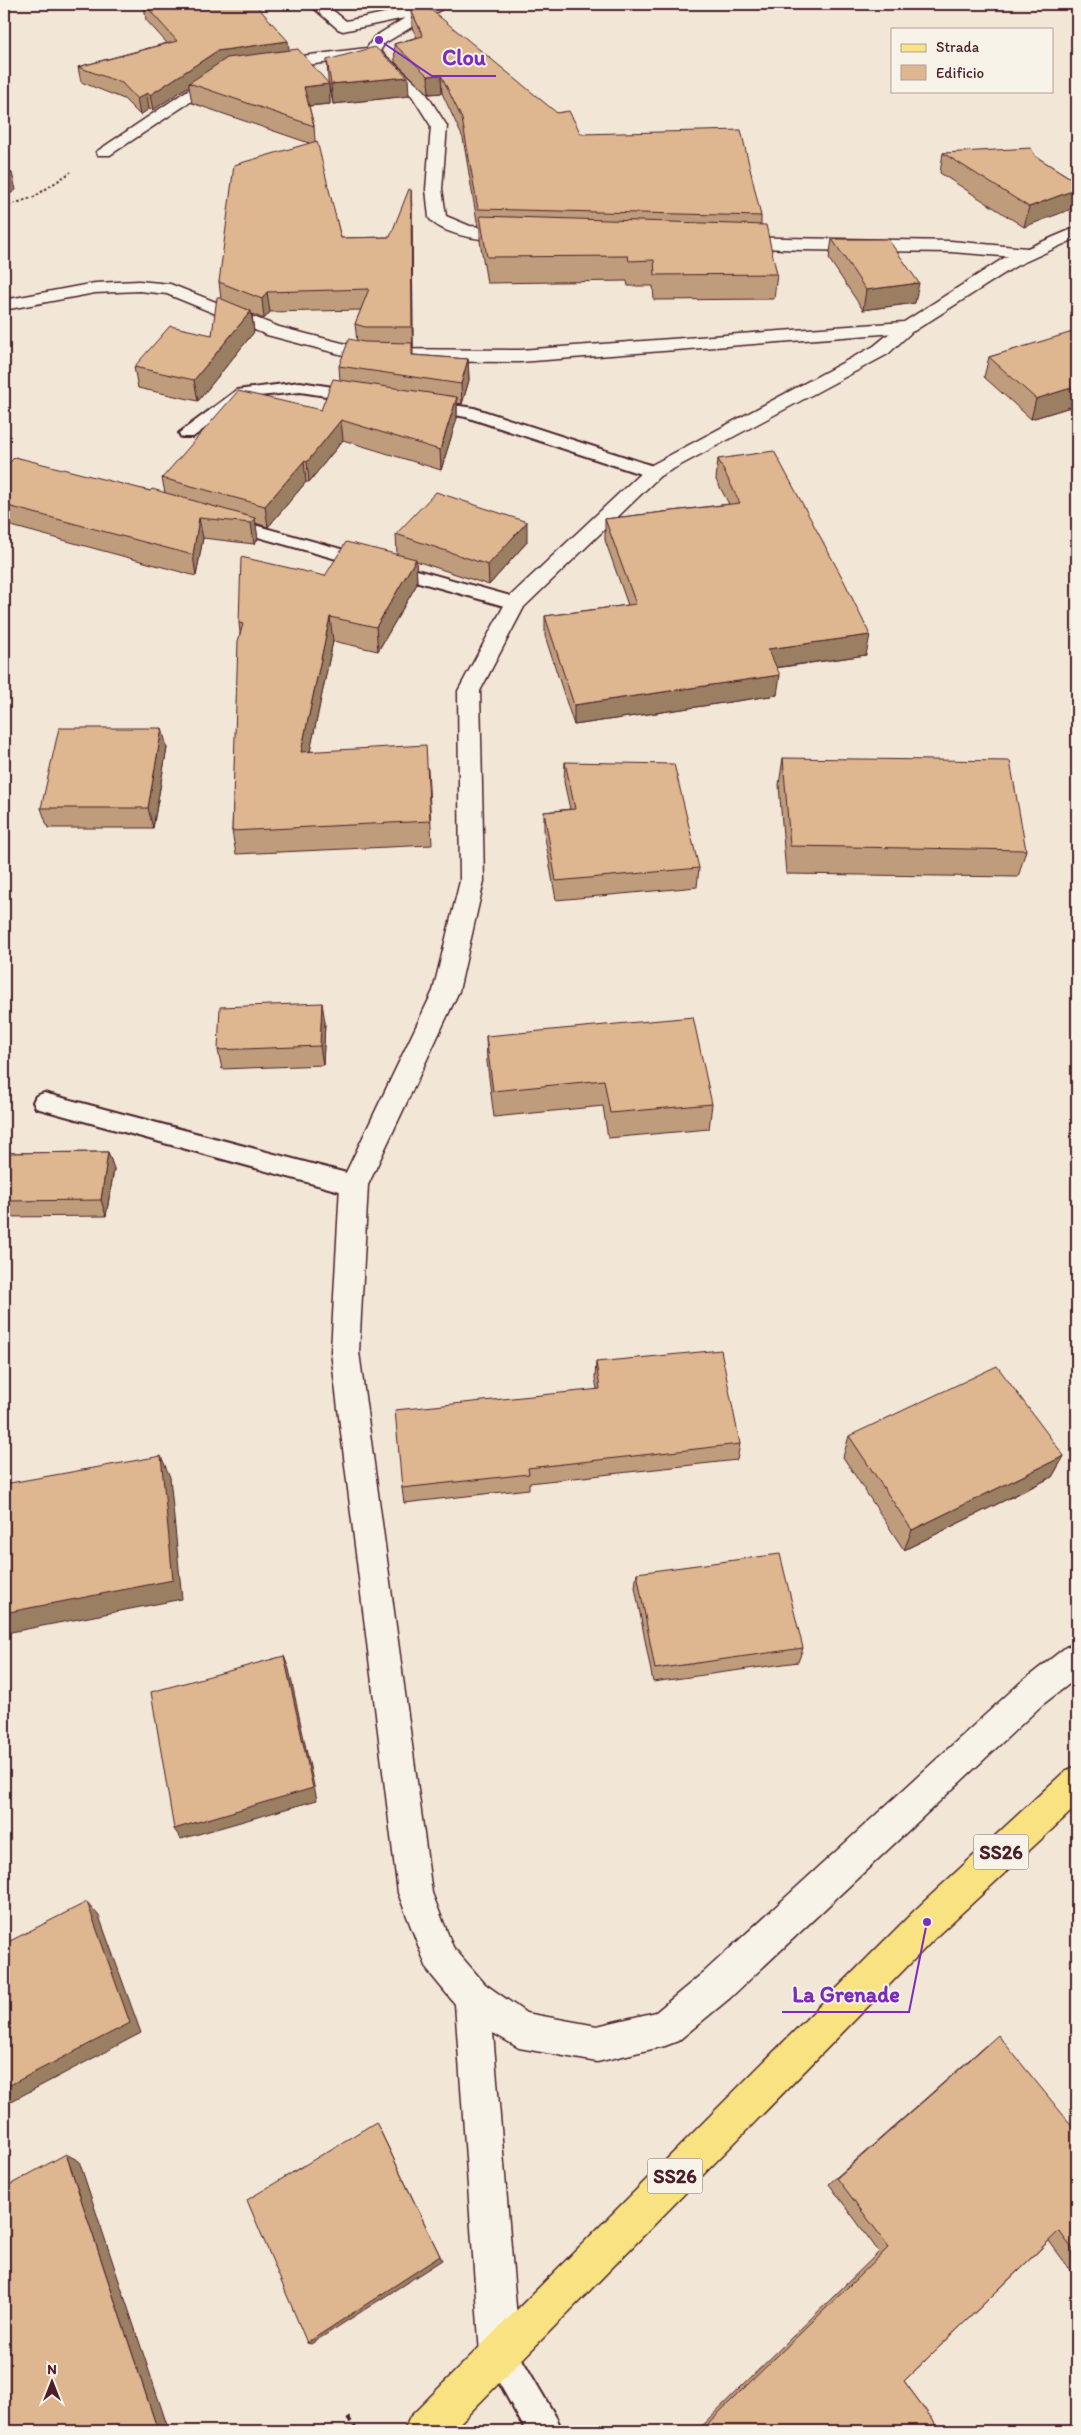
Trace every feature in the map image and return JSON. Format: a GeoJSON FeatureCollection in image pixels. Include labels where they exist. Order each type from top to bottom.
{"type":"FeatureCollection","features":[{"type":"Feature","properties":{"kind":"main road","name":"SS26"},"geometry":{"type":"LineString","coordinates":[[424,2431],[927,1922],[1077,1783]]}},
{"type":"Feature","properties":{"kind":"street"},"geometry":{"type":"LineString","coordinates":[[316,4],[343,26],[385,19],[439,4]]}},
{"type":"Feature","properties":{"kind":"street"},"geometry":{"type":"LineString","coordinates":[[372,52],[379,40],[439,4]]}},
{"type":"Feature","properties":{"kind":"street"},"geometry":{"type":"LineString","coordinates":[[256,67],[372,52],[418,93],[439,126],[434,189],[438,218],[453,228],[478,234],[535,236]]}},
{"type":"Feature","properties":{"kind":"street"},"geometry":{"type":"LineString","coordinates":[[104,152],[225,72],[239,69]]}},
{"type":"Feature","properties":{"kind":"street"},"geometry":{"type":"LineString","coordinates":[[1077,232],[1027,253],[908,327],[881,350],[653,472],[515,603],[469,691],[472,881],[446,991],[354,1185],[345,1352],[415,1893],[440,1960],[472,1997],[519,2030],[597,2044],[665,2028],[717,1985],[1030,1694],[1077,1658]]}},
{"type":"Feature","properties":{"kind":"street"},"geometry":{"type":"LineString","coordinates":[[712,241],[825,246],[1001,249],[1027,253]]}},
{"type":"Feature","properties":{"kind":"street"},"geometry":{"type":"LineString","coordinates":[[4,305],[95,288],[139,286],[170,289],[273,331],[366,355],[520,356],[820,332],[908,327]]}},
{"type":"Feature","properties":{"kind":"street"},"geometry":{"type":"LineString","coordinates":[[472,1997],[500,2354]]}},
{"type":"Feature","properties":{"kind":"lane"},"geometry":{"type":"LineString","coordinates":[[187,433],[244,393],[300,387],[371,398]]}},
{"type":"Feature","properties":{"kind":"lane"},"geometry":{"type":"LineString","coordinates":[[410,404],[468,412],[653,472]]}},
{"type":"Feature","properties":{"kind":"lane"},"geometry":{"type":"LineString","coordinates":[[212,518],[515,603]]}},
{"type":"Feature","properties":{"kind":"lane"},"geometry":{"type":"LineString","coordinates":[[44,1102],[354,1185]]}},
{"type":"Feature","properties":{"kind":"lane"},"geometry":{"type":"LineString","coordinates":[[500,2354],[545,2431]]}},
{"type":"Feature","properties":{"kind":"path"},"geometry":{"type":"LineString","coordinates":[[4,207],[34,197],[67,174],[104,152]]}},
{"type":"Feature","properties":{"kind":"path"},"geometry":{"type":"LineString","coordinates":[[348,2418],[357,2431]]}},
{"type":"Feature","properties":{"kind":"building"},"geometry":{"type":"Polygon","coordinates":[[[144,4],[255,4],[288,41],[217,51],[150,95],[147,93],[137,99],[122,83],[78,67],[177,41],[144,4]]]}},
{"type":"Feature","properties":{"kind":"building"},"geometry":{"type":"Polygon","coordinates":[[[422,4],[557,113],[569,111],[581,134],[741,130],[761,216],[478,209],[462,119],[441,75],[428,76],[394,44],[423,36],[411,10],[422,4]]]}},
{"type":"Feature","properties":{"kind":"building"},"geometry":{"type":"Polygon","coordinates":[[[375,47],[408,77],[331,84],[327,60],[375,47]]]}},
{"type":"Feature","properties":{"kind":"building"},"geometry":{"type":"Polygon","coordinates":[[[298,49],[329,84],[304,87],[314,126],[189,83],[227,58],[298,49]]]}},
{"type":"Feature","properties":{"kind":"building"},"geometry":{"type":"Polygon","coordinates":[[[317,141],[341,238],[390,237],[409,189],[411,190],[412,327],[365,327],[355,324],[369,289],[267,292],[262,299],[219,282],[234,165],[317,141]]]}},
{"type":"Feature","properties":{"kind":"building"},"geometry":{"type":"Polygon","coordinates":[[[1031,148],[1035,156],[1077,182],[1077,189],[1029,207],[943,153],[1031,148]]]}},
{"type":"Feature","properties":{"kind":"building"},"geometry":{"type":"Polygon","coordinates":[[[4,165],[12,173],[4,178],[4,165]]]}},
{"type":"Feature","properties":{"kind":"building"},"geometry":{"type":"Polygon","coordinates":[[[480,216],[766,225],[777,274],[655,275],[654,260],[629,261],[628,256],[487,257],[480,216]]]}},
{"type":"Feature","properties":{"kind":"building"},"geometry":{"type":"Polygon","coordinates":[[[832,239],[888,239],[919,283],[866,290],[832,239]]]}},
{"type":"Feature","properties":{"kind":"building"},"geometry":{"type":"Polygon","coordinates":[[[217,297],[251,311],[194,380],[134,367],[170,326],[212,335],[217,297]]]}},
{"type":"Feature","properties":{"kind":"building"},"geometry":{"type":"Polygon","coordinates":[[[1076,331],[1077,386],[1036,399],[989,357],[1076,331]]]}},
{"type":"Feature","properties":{"kind":"building"},"geometry":{"type":"Polygon","coordinates":[[[349,339],[364,342],[412,343],[412,355],[468,359],[461,384],[339,366],[349,339]]]}},
{"type":"Feature","properties":{"kind":"building"},"geometry":{"type":"Polygon","coordinates":[[[333,379],[457,397],[440,450],[341,420],[307,462],[304,461],[265,506],[162,478],[238,391],[321,410],[333,379]]]}},
{"type":"Feature","properties":{"kind":"building"},"geometry":{"type":"Polygon","coordinates":[[[774,451],[844,581],[870,635],[768,649],[780,675],[574,705],[545,616],[636,604],[605,519],[740,503],[718,459],[774,451]]]}},
{"type":"Feature","properties":{"kind":"building"},"geometry":{"type":"Polygon","coordinates":[[[15,457],[150,491],[152,489],[255,518],[251,523],[199,518],[193,555],[4,505],[4,468],[15,457]]]}},
{"type":"Feature","properties":{"kind":"building"},"geometry":{"type":"Polygon","coordinates":[[[436,492],[527,522],[488,565],[396,534],[436,492]]]}},
{"type":"Feature","properties":{"kind":"building"},"geometry":{"type":"Polygon","coordinates":[[[346,542],[416,559],[376,627],[330,617],[301,752],[426,745],[430,821],[232,831],[238,641],[243,624],[239,623],[241,557],[325,576],[346,542]]]}},
{"type":"Feature","properties":{"kind":"building"},"geometry":{"type":"Polygon","coordinates":[[[59,728],[162,728],[148,808],[41,808],[59,728]]]}},
{"type":"Feature","properties":{"kind":"building"},"geometry":{"type":"Polygon","coordinates":[[[783,758],[1010,761],[1026,850],[790,846],[783,758]]]}},
{"type":"Feature","properties":{"kind":"building"},"geometry":{"type":"Polygon","coordinates":[[[565,762],[674,764],[699,868],[556,881],[544,812],[575,809],[565,762]]]}},
{"type":"Feature","properties":{"kind":"building"},"geometry":{"type":"Polygon","coordinates":[[[322,1003],[320,1046],[218,1050],[220,1007],[322,1003]]]}},
{"type":"Feature","properties":{"kind":"building"},"geometry":{"type":"Polygon","coordinates":[[[693,1017],[712,1104],[610,1113],[604,1080],[493,1091],[486,1036],[693,1017]]]}},
{"type":"Feature","properties":{"kind":"building"},"geometry":{"type":"Polygon","coordinates":[[[108,1152],[101,1200],[4,1201],[4,1153],[108,1152]]]}},
{"type":"Feature","properties":{"kind":"building"},"geometry":{"type":"Polygon","coordinates":[[[721,1350],[740,1444],[528,1468],[529,1474],[402,1488],[395,1410],[600,1389],[596,1362],[721,1350]]]}},
{"type":"Feature","properties":{"kind":"building"},"geometry":{"type":"Polygon","coordinates":[[[997,1366],[1064,1456],[912,1530],[849,1436],[997,1366]]]}},
{"type":"Feature","properties":{"kind":"building"},"geometry":{"type":"Polygon","coordinates":[[[161,1456],[173,1580],[4,1613],[4,1484],[161,1456]]]}},
{"type":"Feature","properties":{"kind":"building"},"geometry":{"type":"Polygon","coordinates":[[[780,1554],[803,1648],[655,1669],[637,1573],[780,1554]]]}},
{"type":"Feature","properties":{"kind":"building"},"geometry":{"type":"Polygon","coordinates":[[[284,1656],[313,1788],[174,1829],[151,1692],[284,1656]]]}},
{"type":"Feature","properties":{"kind":"building"},"geometry":{"type":"Polygon","coordinates":[[[87,1902],[130,2023],[4,2088],[4,1944],[87,1902]]]}},
{"type":"Feature","properties":{"kind":"building"},"geometry":{"type":"Polygon","coordinates":[[[998,2035],[1077,2132],[1077,2255],[1059,2231],[904,2381],[941,2431],[700,2431],[889,2247],[837,2178],[998,2035]]]}},
{"type":"Feature","properties":{"kind":"building"},"geometry":{"type":"Polygon","coordinates":[[[376,2122],[440,2256],[307,2343],[247,2200],[376,2122]]]}},
{"type":"Feature","properties":{"kind":"building"},"geometry":{"type":"Polygon","coordinates":[[[66,2154],[158,2431],[4,2431],[4,2188],[66,2154]]]}},
{"type":"Feature","properties":{"kind":"place","name":"Clou"},"geometry":{"type":"Point","coordinates":[379,40]}},
{"type":"Feature","properties":{"kind":"place","name":"La Grenade"},"geometry":{"type":"Point","coordinates":[927,1922]}}]}
